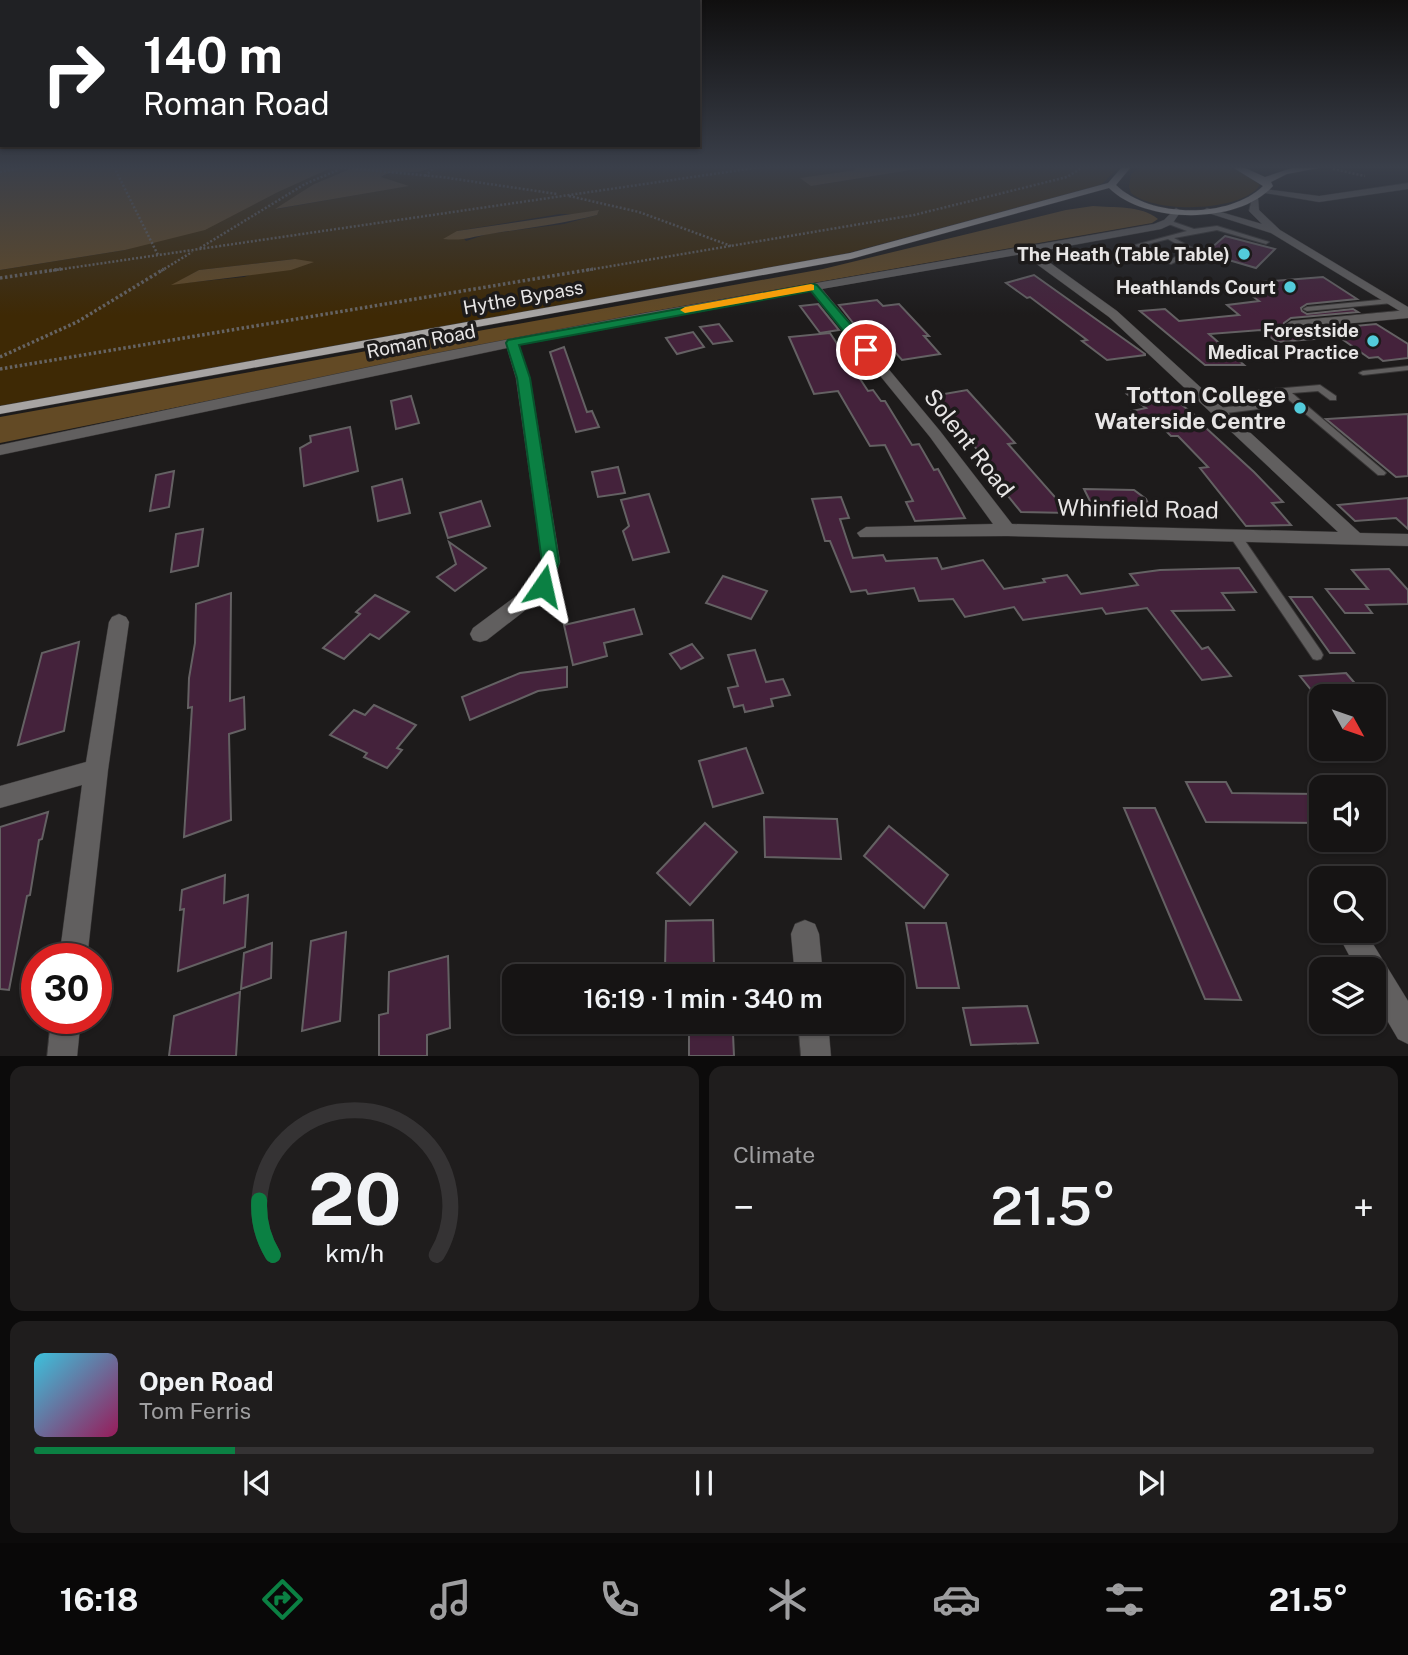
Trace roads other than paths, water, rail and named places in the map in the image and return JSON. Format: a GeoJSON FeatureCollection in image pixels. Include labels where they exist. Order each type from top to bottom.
{"type":"FeatureCollection","features":[{"type":"Feature","properties":{"kind":"main road","name":"Hythe Bypass"},"geometry":{"type":"LineString","coordinates":[[0,410],[851,256],[993,216]]}},
{"type":"Feature","properties":{"kind":"main road","name":"Hythe Bypass"},"geometry":{"type":"LineString","coordinates":[[1172,217],[1176,216]]}},
{"type":"Feature","properties":{"kind":"street"},"geometry":{"type":"LineString","coordinates":[[1224,216],[1276,232]]}},
{"type":"Feature","properties":{"kind":"street"},"geometry":{"type":"LineString","coordinates":[[1260,216],[1276,232],[1408,313]]}},
{"type":"Feature","properties":{"kind":"street","name":"Roman Road"},"geometry":{"type":"LineString","coordinates":[[0,450],[512,343],[1024,250],[1172,217]]}},
{"type":"Feature","properties":{"kind":"street"},"geometry":{"type":"LineString","coordinates":[[1024,250],[1113,314],[1355,538]]}},
{"type":"Feature","properties":{"kind":"street","name":"Solent Road"},"geometry":{"type":"LineString","coordinates":[[814,287],[935,434],[1007,530]]}},
{"type":"Feature","properties":{"kind":"street"},"geometry":{"type":"LineString","coordinates":[[1290,325],[1408,313]]}},
{"type":"Feature","properties":{"kind":"street"},"geometry":{"type":"LineString","coordinates":[[480,634],[543,586],[551,562],[523,378],[512,343]]}},
{"type":"Feature","properties":{"kind":"street","name":"Whinfield Road"},"geometry":{"type":"LineString","coordinates":[[866,533],[1007,530],[1408,540]]}},
{"type":"Feature","properties":{"kind":"street"},"geometry":{"type":"LineString","coordinates":[[75,943],[96,770],[119,622]]}},
{"type":"Feature","properties":{"kind":"street"},"geometry":{"type":"LineString","coordinates":[[0,797],[96,770]]}},
{"type":"Feature","properties":{"kind":"street"},"geometry":{"type":"LineString","coordinates":[[805,934],[808,964]]}},
{"type":"Feature","properties":{"kind":"street"},"geometry":{"type":"LineString","coordinates":[[1386,992],[1408,1029]]}},
{"type":"Feature","properties":{"kind":"street"},"geometry":{"type":"LineString","coordinates":[[62,1056],[64,1034]]}},
{"type":"Feature","properties":{"kind":"street"},"geometry":{"type":"LineString","coordinates":[[814,1034],[816,1056]]}},
{"type":"Feature","properties":{"kind":"lane"},"geometry":{"type":"LineString","coordinates":[[1172,217],[1194,231]]}},
{"type":"Feature","properties":{"kind":"lane"},"geometry":{"type":"LineString","coordinates":[[1171,239],[1194,251],[1171,262],[1139,245],[1217,228],[1266,242]]}},
{"type":"Feature","properties":{"kind":"lane"},"geometry":{"type":"LineString","coordinates":[[1307,309],[1389,301]]}},
{"type":"Feature","properties":{"kind":"lane"},"geometry":{"type":"LineString","coordinates":[[1363,373],[1408,368]]}},
{"type":"Feature","properties":{"kind":"lane"},"geometry":{"type":"LineString","coordinates":[[1218,411],[1264,406],[1249,394],[1320,387],[1333,398]]}},
{"type":"Feature","properties":{"kind":"lane"},"geometry":{"type":"LineString","coordinates":[[1284,391],[1381,473]]}},
{"type":"Feature","properties":{"kind":"lane"},"geometry":{"type":"LineString","coordinates":[[1235,536],[1317,655]]}},
{"type":"Feature","properties":{"kind":"place","name":"The Heath (Table Table)"},"geometry":{"type":"Point","coordinates":[1244,254]}},
{"type":"Feature","properties":{"kind":"place","name":"Heathlands Court"},"geometry":{"type":"Point","coordinates":[1290,287]}},
{"type":"Feature","properties":{"kind":"place","name":"Forestside Medical Practice"},"geometry":{"type":"Point","coordinates":[1373,341]}},
{"type":"Feature","properties":{"kind":"place","name":"Totton College Waterside Centre"},"geometry":{"type":"Point","coordinates":[1300,408]}}]}
